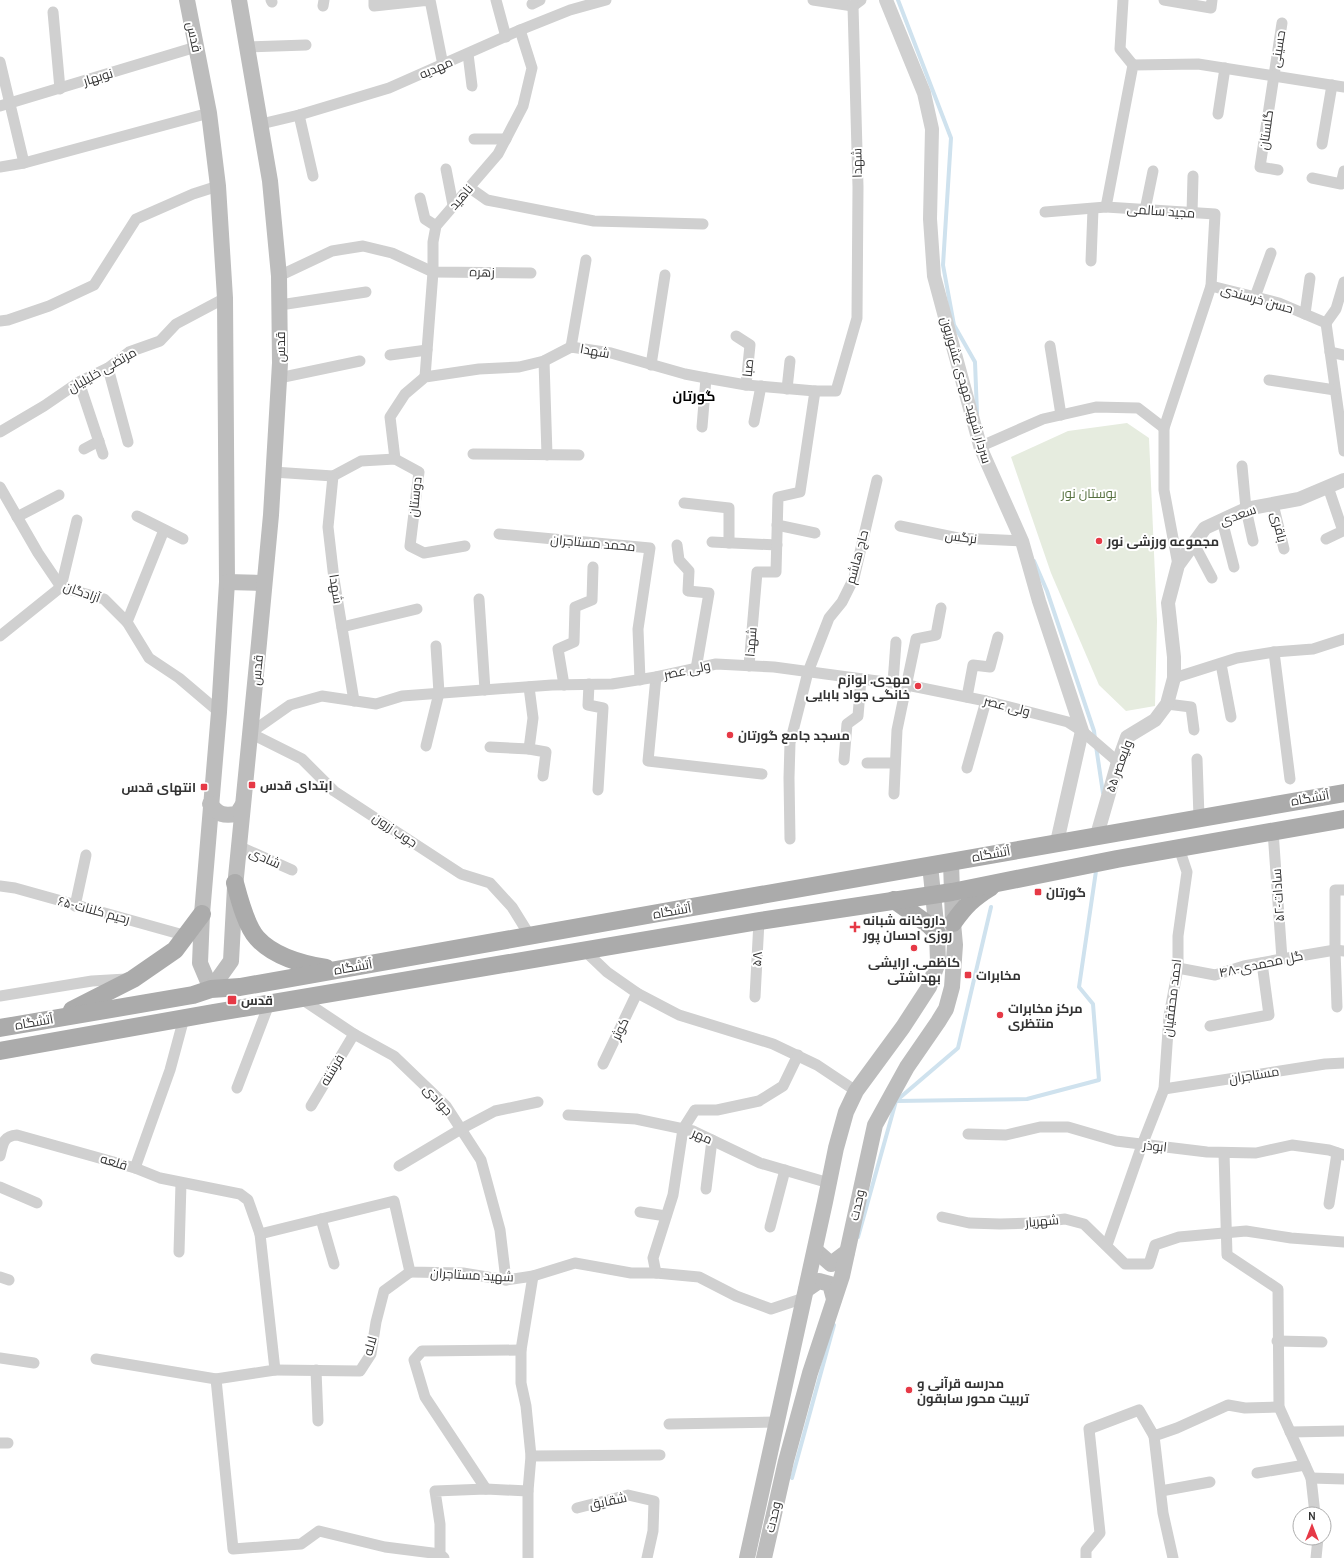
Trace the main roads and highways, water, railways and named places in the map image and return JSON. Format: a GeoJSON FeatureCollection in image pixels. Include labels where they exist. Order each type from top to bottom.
{"type":"FeatureCollection","features":[{"type":"Feature","properties":{"kind":"main road","name":"قدس"},"geometry":{"type":"LineString","coordinates":[[187,0],[209,113],[218,186],[225,298],[227,582],[219,712],[210,804],[202,914],[200,963],[211,989]]}},
{"type":"Feature","properties":{"kind":"main road","name":"قدس"},"geometry":{"type":"LineString","coordinates":[[211,989],[231,961],[238,846],[259,643],[279,378],[279,276],[270,181],[239,0]]}},
{"type":"Feature","properties":{"kind":"main road"},"geometry":{"type":"LineString","coordinates":[[227,582],[264,583]]}},
{"type":"Feature","properties":{"kind":"main road","name":"آتشگاه"},"geometry":{"type":"LineString","coordinates":[[0,1028],[193,995],[211,989],[240,987],[1199,817],[1344,793]]}},
{"type":"Feature","properties":{"kind":"main road"},"geometry":{"type":"LineString","coordinates":[[210,804],[217,812],[227,816],[237,814],[242,806]]}},
{"type":"Feature","properties":{"kind":"main road","name":"آتشگاه"},"geometry":{"type":"LineString","coordinates":[[0,1050],[213,1012],[269,1004],[584,950],[759,921],[952,892],[1117,859],[1344,819]]}},
{"type":"Feature","properties":{"kind":"main road","name":"وحدت"},"geometry":{"type":"LineString","coordinates":[[764,1558],[786,1460],[810,1373],[842,1276],[874,1125],[907,1067],[925,1043],[946,1009],[954,973],[955,945],[951,862]]}},
{"type":"Feature","properties":{"kind":"main road","name":"وحدت"},"geometry":{"type":"LineString","coordinates":[[747,1558],[778,1422],[840,1130],[846,1112],[856,1091],[903,1027],[929,987],[938,962],[937,933],[930,865]]}},
{"type":"Feature","properties":{"kind":"main road"},"geometry":{"type":"LineString","coordinates":[[235,883],[243,912],[256,937],[278,954],[305,965],[337,970]]}},
{"type":"Feature","properties":{"kind":"main road"},"geometry":{"type":"LineString","coordinates":[[953,923],[974,897],[995,884]]}},
{"type":"Feature","properties":{"kind":"main road"},"geometry":{"type":"LineString","coordinates":[[894,900],[929,924],[937,933]]}},
{"type":"Feature","properties":{"kind":"main road"},"geometry":{"type":"LineString","coordinates":[[54,1019],[133,979],[175,950],[187,936],[202,914]]}},
{"type":"Feature","properties":{"kind":"main road"},"geometry":{"type":"LineString","coordinates":[[211,989],[213,1012]]}},
{"type":"Feature","properties":{"kind":"main road"},"geometry":{"type":"LineString","coordinates":[[814,1250],[831,1264],[847,1252]]}},
{"type":"Feature","properties":{"kind":"main road"},"geometry":{"type":"LineString","coordinates":[[805,1294],[819,1281],[830,1284],[834,1299]]}},
{"type":"Feature","properties":{"kind":"waterway"},"geometry":{"type":"LineString","coordinates":[[898,0],[951,138],[943,265],[954,325],[975,362],[977,413]]}},
{"type":"Feature","properties":{"kind":"waterway"},"geometry":{"type":"LineString","coordinates":[[1034,561],[1047,591],[1094,731],[1095,739]]}},
{"type":"Feature","properties":{"kind":"waterway"},"geometry":{"type":"LineString","coordinates":[[1096,746],[1103,793]]}},
{"type":"Feature","properties":{"kind":"waterway"},"geometry":{"type":"LineString","coordinates":[[896,1101],[1027,1099],[1099,1080],[1093,1004],[1079,987],[1096,871]]}},
{"type":"Feature","properties":{"kind":"waterway"},"geometry":{"type":"LineString","coordinates":[[858,1237],[896,1101],[958,1048],[991,907]]}},
{"type":"Feature","properties":{"kind":"waterway"},"geometry":{"type":"LineString","coordinates":[[792,1478],[834,1325]]}},
{"type":"Feature","properties":{"kind":"place","name":"مجموعه ورزشی نور"},"geometry":{"type":"Point","coordinates":[1099,541]}},
{"type":"Feature","properties":{"kind":"place","name":"مهدی. لوازم خانگی جواد بابایی"},"geometry":{"type":"Point","coordinates":[918,686]}},
{"type":"Feature","properties":{"kind":"place","name":"مسجد جامع گورتان"},"geometry":{"type":"Point","coordinates":[730,735]}},
{"type":"Feature","properties":{"kind":"place","name":"ابتدای قدس"},"geometry":{"type":"Point","coordinates":[252,785]}},
{"type":"Feature","properties":{"kind":"place","name":"انتهای قدس"},"geometry":{"type":"Point","coordinates":[204,787]}},
{"type":"Feature","properties":{"kind":"place","name":"گورتان"},"geometry":{"type":"Point","coordinates":[1038,892]}},
{"type":"Feature","properties":{"kind":"place","name":"داروخانه شبانه روزی احسان پور"},"geometry":{"type":"Point","coordinates":[855,927]}},
{"type":"Feature","properties":{"kind":"place","name":"کاظمی. ارایشی بهداشتی"},"geometry":{"type":"Point","coordinates":[914,948]}},
{"type":"Feature","properties":{"kind":"place","name":"مخابرات"},"geometry":{"type":"Point","coordinates":[968,975]}},
{"type":"Feature","properties":{"kind":"place","name":"قدس"},"geometry":{"type":"Point","coordinates":[232,1000]}},
{"type":"Feature","properties":{"kind":"place","name":"مرکز مخابرات منتظری"},"geometry":{"type":"Point","coordinates":[1000,1015]}},
{"type":"Feature","properties":{"kind":"place","name":"مدرسه قرآنی و تربیت محور سابقون"},"geometry":{"type":"Point","coordinates":[909,1390]}},
{"type":"Feature","properties":{"kind":"district","name":"گورتان"},"geometry":{"type":"Point","coordinates":[694,396]}},
{"type":"Feature","properties":{"kind":"park label","name":"بوستان نور"},"geometry":{"type":"Point","coordinates":[1089,493]}}]}
